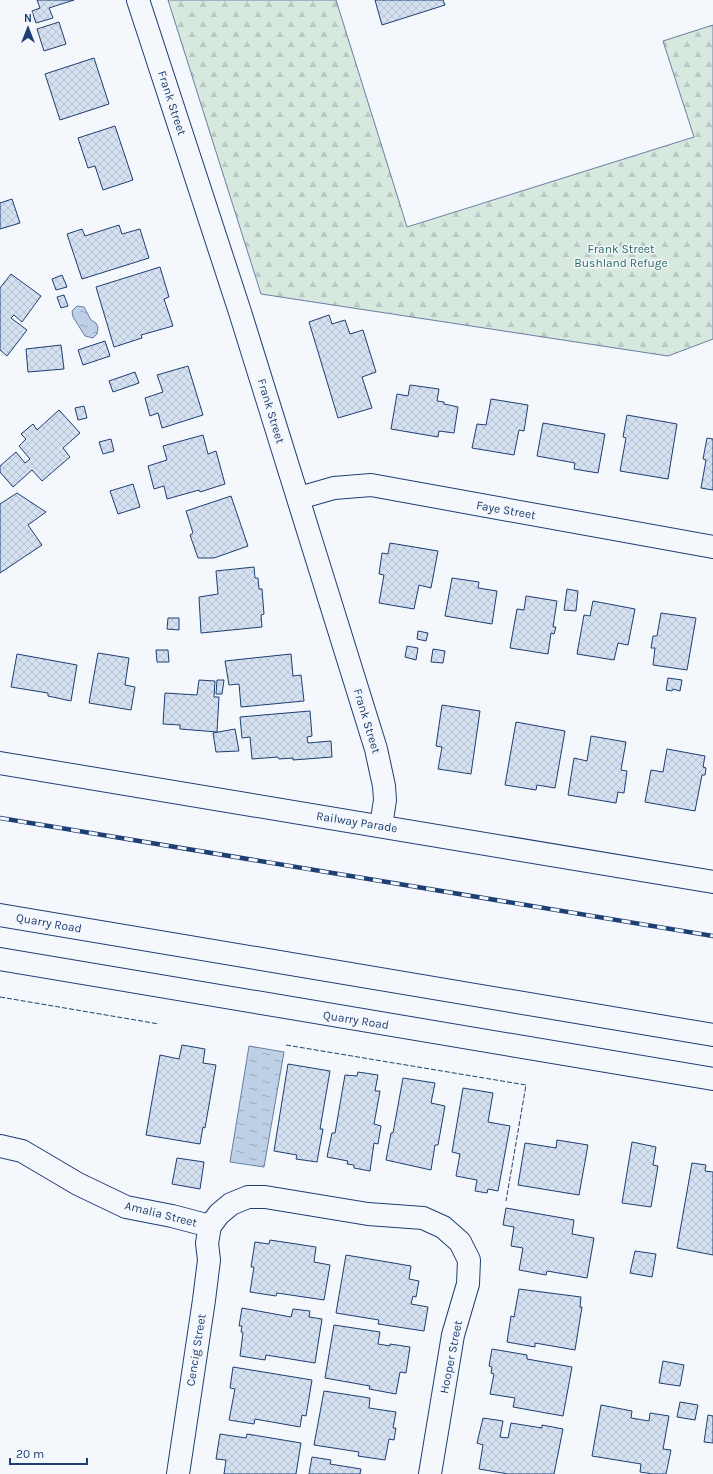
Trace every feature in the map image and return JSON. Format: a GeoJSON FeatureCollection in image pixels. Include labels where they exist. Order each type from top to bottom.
{"type":"FeatureCollection","features":[{"type":"Feature","properties":{"kind":"street","name":"Frank Street"},"geometry":{"type":"LineString","coordinates":[[138,0],[240,312],[376,748],[384,786],[385,800],[381,826]]}},
{"type":"Feature","properties":{"kind":"street","name":"Faye Street"},"geometry":{"type":"LineString","coordinates":[[299,498],[334,488],[370,485],[713,547]]}},
{"type":"Feature","properties":{"kind":"street","name":"Railway Parade"},"geometry":{"type":"LineString","coordinates":[[0,763],[713,882]]}},
{"type":"Feature","properties":{"kind":"street","name":"Quarry Road"},"geometry":{"type":"LineString","coordinates":[[0,915],[713,1035]]}},
{"type":"Feature","properties":{"kind":"street","name":"Quarry Road"},"geometry":{"type":"LineString","coordinates":[[0,959],[713,1079]]}},
{"type":"Feature","properties":{"kind":"street","name":"Amalia Street"},"geometry":{"type":"LineString","coordinates":[[0,1146],[22,1150],[78,1184],[126,1207],[172,1216],[210,1226],[219,1214],[231,1204],[248,1197],[265,1197],[368,1214],[423,1218],[443,1227],[460,1242]]}},
{"type":"Feature","properties":{"kind":"street","name":"Cencig Street"},"geometry":{"type":"LineString","coordinates":[[178,1474],[204,1300],[209,1260],[207,1242],[210,1226]]}},
{"type":"Feature","properties":{"kind":"street","name":"Hooper Street"},"geometry":{"type":"LineString","coordinates":[[430,1474],[453,1335],[468,1284],[469,1260],[460,1242]]}},
{"type":"Feature","properties":{"kind":"green space","name":"Frank Street Bushland Refuge"},"geometry":{"type":"Polygon","coordinates":[[[168,0],[336,0],[407,227],[694,137],[663,41],[713,25],[713,339],[668,356],[261,294],[168,0]]]}},
{"type":"Feature","properties":{"kind":"water"},"geometry":{"type":"Polygon","coordinates":[[[77,306],[84,307],[91,320],[96,323],[98,327],[97,334],[93,338],[85,336],[73,317],[72,311],[77,306]]]}},
{"type":"Feature","properties":{"kind":"water"},"geometry":{"type":"Polygon","coordinates":[[[249,1046],[284,1052],[264,1167],[230,1162],[249,1046]]]}},
{"type":"Feature","properties":{"kind":"building"},"geometry":{"type":"Polygon","coordinates":[[[37,0],[74,0],[49,8],[53,18],[36,23],[32,11],[40,8],[37,0]]]}},
{"type":"Feature","properties":{"kind":"building"},"geometry":{"type":"Polygon","coordinates":[[[375,0],[443,0],[445,5],[382,25],[375,0]]]}},
{"type":"Feature","properties":{"kind":"building"},"geometry":{"type":"Polygon","coordinates":[[[59,22],[66,44],[44,51],[37,29],[59,22]]]}},
{"type":"Feature","properties":{"kind":"building"},"geometry":{"type":"Polygon","coordinates":[[[94,58],[109,104],[60,120],[45,74],[94,58]]]}},
{"type":"Feature","properties":{"kind":"building"},"geometry":{"type":"Polygon","coordinates":[[[115,126],[133,180],[103,190],[95,166],[88,168],[78,138],[115,126]]]}},
{"type":"Feature","properties":{"kind":"building"},"geometry":{"type":"Polygon","coordinates":[[[12,199],[20,223],[0,229],[0,203],[12,199]]]}},
{"type":"Feature","properties":{"kind":"building"},"geometry":{"type":"Polygon","coordinates":[[[119,225],[122,234],[140,229],[149,258],[82,279],[67,234],[82,229],[85,236],[119,225]]]}},
{"type":"Feature","properties":{"kind":"building"},"geometry":{"type":"Polygon","coordinates":[[[160,267],[169,297],[164,299],[173,326],[141,335],[142,338],[114,347],[96,287],[160,267]]]}},
{"type":"Feature","properties":{"kind":"building"},"geometry":{"type":"Polygon","coordinates":[[[11,274],[41,296],[22,322],[14,315],[11,318],[27,330],[7,356],[0,350],[0,288],[11,274]]]}},
{"type":"Feature","properties":{"kind":"building"},"geometry":{"type":"Polygon","coordinates":[[[62,275],[67,287],[56,290],[52,279],[62,275]]]}},
{"type":"Feature","properties":{"kind":"building"},"geometry":{"type":"Polygon","coordinates":[[[64,295],[68,306],[61,308],[57,297],[64,295]]]}},
{"type":"Feature","properties":{"kind":"building"},"geometry":{"type":"Polygon","coordinates":[[[329,315],[332,324],[345,320],[350,334],[363,330],[376,372],[362,377],[372,408],[338,418],[309,322],[329,315]]]}},
{"type":"Feature","properties":{"kind":"building"},"geometry":{"type":"Polygon","coordinates":[[[105,341],[110,356],[83,365],[78,350],[105,341]]]}},
{"type":"Feature","properties":{"kind":"building"},"geometry":{"type":"Polygon","coordinates":[[[61,345],[64,369],[28,372],[26,349],[61,345]]]}},
{"type":"Feature","properties":{"kind":"building"},"geometry":{"type":"Polygon","coordinates":[[[188,366],[203,415],[162,428],[158,413],[150,416],[145,398],[163,392],[157,375],[188,366]]]}},
{"type":"Feature","properties":{"kind":"building"},"geometry":{"type":"Polygon","coordinates":[[[135,372],[139,383],[113,392],[109,381],[135,372]]]}},
{"type":"Feature","properties":{"kind":"building"},"geometry":{"type":"Polygon","coordinates":[[[410,385],[439,389],[437,401],[458,407],[454,433],[439,431],[438,437],[391,429],[397,394],[408,396],[410,385]]]}},
{"type":"Feature","properties":{"kind":"building"},"geometry":{"type":"Polygon","coordinates":[[[491,399],[528,405],[524,431],[519,430],[514,455],[472,448],[477,424],[486,425],[491,399]]]}},
{"type":"Feature","properties":{"kind":"building"},"geometry":{"type":"Polygon","coordinates":[[[84,406],[87,418],[78,420],[75,408],[84,406]]]}},
{"type":"Feature","properties":{"kind":"building"},"geometry":{"type":"Polygon","coordinates":[[[59,410],[80,433],[63,448],[70,457],[42,481],[32,470],[13,487],[0,472],[0,466],[16,452],[25,463],[30,459],[19,446],[26,439],[21,434],[33,424],[37,430],[59,410]]]}},
{"type":"Feature","properties":{"kind":"building"},"geometry":{"type":"Polygon","coordinates":[[[627,415],[677,424],[668,479],[620,471],[626,438],[623,437],[627,415]]]}},
{"type":"Feature","properties":{"kind":"building"},"geometry":{"type":"Polygon","coordinates":[[[543,423],[605,434],[598,473],[574,469],[575,463],[537,456],[543,423]]]}},
{"type":"Feature","properties":{"kind":"building"},"geometry":{"type":"Polygon","coordinates":[[[203,435],[208,454],[216,451],[225,484],[200,492],[199,490],[167,499],[164,486],[154,489],[148,466],[167,460],[163,446],[203,435]]]}},
{"type":"Feature","properties":{"kind":"building"},"geometry":{"type":"Polygon","coordinates":[[[707,438],[713,439],[713,490],[701,488],[706,460],[703,459],[707,438]]]}},
{"type":"Feature","properties":{"kind":"building"},"geometry":{"type":"Polygon","coordinates":[[[111,439],[114,451],[103,454],[99,442],[111,439]]]}},
{"type":"Feature","properties":{"kind":"building"},"geometry":{"type":"Polygon","coordinates":[[[133,484],[140,507],[118,514],[110,491],[133,484]]]}},
{"type":"Feature","properties":{"kind":"building"},"geometry":{"type":"Polygon","coordinates":[[[17,493],[46,512],[28,525],[42,545],[0,573],[0,504],[17,493]]]}},
{"type":"Feature","properties":{"kind":"building"},"geometry":{"type":"Polygon","coordinates":[[[231,496],[248,546],[214,558],[198,558],[190,535],[193,533],[186,511],[231,496]]]}},
{"type":"Feature","properties":{"kind":"building"},"geometry":{"type":"Polygon","coordinates":[[[390,543],[438,551],[431,588],[419,585],[414,609],[379,603],[384,575],[379,574],[382,553],[388,554],[390,543]]]}},
{"type":"Feature","properties":{"kind":"building"},"geometry":{"type":"Polygon","coordinates":[[[254,567],[255,578],[258,578],[259,589],[262,589],[264,614],[261,615],[262,627],[201,633],[199,597],[218,594],[216,571],[254,567]]]}},
{"type":"Feature","properties":{"kind":"building"},"geometry":{"type":"Polygon","coordinates":[[[452,578],[479,582],[478,588],[497,591],[492,624],[445,616],[452,578]]]}},
{"type":"Feature","properties":{"kind":"building"},"geometry":{"type":"Polygon","coordinates":[[[567,589],[578,591],[576,611],[564,610],[567,589]]]}},
{"type":"Feature","properties":{"kind":"building"},"geometry":{"type":"Polygon","coordinates":[[[526,596],[557,601],[553,627],[556,627],[554,634],[551,633],[548,654],[510,648],[517,609],[524,610],[526,596]]]}},
{"type":"Feature","properties":{"kind":"building"},"geometry":{"type":"Polygon","coordinates":[[[593,601],[635,609],[628,645],[618,643],[614,660],[577,654],[584,615],[590,616],[593,601]]]}},
{"type":"Feature","properties":{"kind":"building"},"geometry":{"type":"Polygon","coordinates":[[[661,613],[696,618],[687,670],[653,665],[655,648],[651,648],[653,636],[657,636],[661,613]]]}},
{"type":"Feature","properties":{"kind":"building"},"geometry":{"type":"Polygon","coordinates":[[[168,618],[179,618],[179,630],[167,629],[168,618]]]}},
{"type":"Feature","properties":{"kind":"building"},"geometry":{"type":"Polygon","coordinates":[[[418,631],[428,633],[426,641],[417,639],[418,631]]]}},
{"type":"Feature","properties":{"kind":"building"},"geometry":{"type":"Polygon","coordinates":[[[407,646],[418,648],[416,660],[405,657],[407,646]]]}},
{"type":"Feature","properties":{"kind":"building"},"geometry":{"type":"Polygon","coordinates":[[[433,649],[445,651],[443,663],[431,662],[433,649]]]}},
{"type":"Feature","properties":{"kind":"building"},"geometry":{"type":"Polygon","coordinates":[[[156,650],[168,650],[169,662],[157,662],[156,650]]]}},
{"type":"Feature","properties":{"kind":"building"},"geometry":{"type":"Polygon","coordinates":[[[98,653],[129,658],[125,685],[135,687],[131,710],[89,703],[98,653]]]}},
{"type":"Feature","properties":{"kind":"building"},"geometry":{"type":"Polygon","coordinates":[[[17,654],[77,665],[71,701],[48,696],[48,693],[11,687],[17,654]]]}},
{"type":"Feature","properties":{"kind":"building"},"geometry":{"type":"Polygon","coordinates":[[[291,654],[293,676],[301,675],[304,701],[241,707],[239,684],[229,685],[225,661],[291,654]]]}},
{"type":"Feature","properties":{"kind":"building"},"geometry":{"type":"Polygon","coordinates":[[[668,678],[682,680],[680,691],[673,689],[672,691],[666,690],[668,678]]]}},
{"type":"Feature","properties":{"kind":"building"},"geometry":{"type":"Polygon","coordinates":[[[199,680],[215,681],[214,697],[219,697],[217,732],[180,729],[180,725],[163,724],[165,693],[197,695],[199,680]]]}},
{"type":"Feature","properties":{"kind":"building"},"geometry":{"type":"Polygon","coordinates":[[[217,680],[224,680],[222,694],[216,694],[217,680]]]}},
{"type":"Feature","properties":{"kind":"building"},"geometry":{"type":"Polygon","coordinates":[[[442,705],[480,711],[471,774],[438,769],[442,747],[436,746],[442,705]]]}},
{"type":"Feature","properties":{"kind":"building"},"geometry":{"type":"Polygon","coordinates":[[[310,711],[312,736],[307,737],[308,743],[331,741],[332,757],[293,760],[293,758],[279,759],[278,757],[252,759],[250,737],[242,738],[240,717],[310,711]]]}},
{"type":"Feature","properties":{"kind":"building"},"geometry":{"type":"Polygon","coordinates":[[[516,722],[565,731],[555,788],[537,785],[536,790],[505,785],[516,722]]]}},
{"type":"Feature","properties":{"kind":"building"},"geometry":{"type":"Polygon","coordinates":[[[235,729],[239,751],[216,752],[213,733],[235,729]]]}},
{"type":"Feature","properties":{"kind":"building"},"geometry":{"type":"Polygon","coordinates":[[[591,736],[626,742],[621,770],[627,771],[624,793],[618,792],[616,803],[568,795],[574,758],[587,761],[591,736]]]}},
{"type":"Feature","properties":{"kind":"building"},"geometry":{"type":"Polygon","coordinates":[[[667,749],[705,756],[703,767],[706,768],[705,775],[702,775],[695,811],[645,802],[651,770],[663,772],[667,749]]]}},
{"type":"Feature","properties":{"kind":"building"},"geometry":{"type":"Polygon","coordinates":[[[182,1045],[205,1049],[203,1063],[216,1065],[205,1128],[203,1127],[200,1144],[146,1135],[160,1055],[179,1059],[182,1045]]]}},
{"type":"Feature","properties":{"kind":"building"},"geometry":{"type":"Polygon","coordinates":[[[288,1064],[330,1071],[320,1129],[323,1129],[317,1162],[296,1159],[297,1155],[274,1151],[288,1064]]]}},
{"type":"Feature","properties":{"kind":"building"},"geometry":{"type":"Polygon","coordinates":[[[358,1072],[378,1075],[375,1091],[380,1091],[374,1124],[381,1126],[378,1144],[374,1143],[370,1171],[354,1168],[354,1165],[347,1164],[348,1161],[327,1157],[332,1133],[335,1133],[345,1075],[357,1076],[358,1072]]]}},
{"type":"Feature","properties":{"kind":"building"},"geometry":{"type":"Polygon","coordinates":[[[403,1078],[435,1083],[431,1103],[445,1106],[438,1145],[435,1145],[431,1170],[386,1160],[391,1133],[393,1133],[403,1078]]]}},
{"type":"Feature","properties":{"kind":"building"},"geometry":{"type":"Polygon","coordinates":[[[463,1088],[493,1093],[488,1122],[510,1126],[498,1191],[488,1189],[487,1193],[475,1191],[477,1180],[456,1176],[460,1154],[452,1152],[463,1088]]]}},
{"type":"Feature","properties":{"kind":"building"},"geometry":{"type":"Polygon","coordinates":[[[557,1140],[588,1145],[579,1195],[518,1185],[525,1143],[556,1148],[557,1140]]]}},
{"type":"Feature","properties":{"kind":"building"},"geometry":{"type":"Polygon","coordinates":[[[632,1142],[656,1147],[653,1165],[658,1166],[651,1207],[622,1203],[632,1142]]]}},
{"type":"Feature","properties":{"kind":"building"},"geometry":{"type":"Polygon","coordinates":[[[177,1158],[204,1162],[200,1189],[172,1184],[177,1158]]]}},
{"type":"Feature","properties":{"kind":"building"},"geometry":{"type":"Polygon","coordinates":[[[692,1163],[706,1165],[705,1171],[713,1172],[713,1255],[677,1248],[692,1163]]]}},
{"type":"Feature","properties":{"kind":"building"},"geometry":{"type":"Polygon","coordinates":[[[506,1208],[574,1220],[572,1234],[594,1238],[587,1278],[547,1271],[546,1275],[519,1270],[523,1248],[511,1246],[514,1227],[503,1225],[506,1208]]]}},
{"type":"Feature","properties":{"kind":"building"},"geometry":{"type":"Polygon","coordinates":[[[270,1240],[316,1247],[314,1262],[330,1265],[324,1300],[277,1293],[276,1296],[250,1292],[254,1267],[251,1267],[255,1242],[269,1244],[270,1240]]]}},
{"type":"Feature","properties":{"kind":"building"},"geometry":{"type":"Polygon","coordinates":[[[635,1251],[656,1254],[652,1277],[630,1273],[635,1251]]]}},
{"type":"Feature","properties":{"kind":"building"},"geometry":{"type":"Polygon","coordinates":[[[346,1255],[411,1266],[409,1279],[419,1281],[416,1297],[413,1296],[411,1304],[428,1307],[424,1331],[378,1324],[379,1320],[336,1313],[346,1255]]]}},
{"type":"Feature","properties":{"kind":"building"},"geometry":{"type":"Polygon","coordinates":[[[519,1289],[581,1297],[580,1307],[582,1307],[575,1350],[535,1343],[535,1347],[507,1342],[511,1316],[514,1317],[519,1289]]]}},
{"type":"Feature","properties":{"kind":"building"},"geometry":{"type":"Polygon","coordinates":[[[242,1308],[291,1317],[293,1309],[310,1311],[309,1317],[322,1319],[315,1363],[266,1355],[265,1360],[240,1356],[243,1333],[241,1332],[242,1326],[239,1326],[242,1308]]]}},
{"type":"Feature","properties":{"kind":"building"},"geometry":{"type":"Polygon","coordinates":[[[334,1325],[380,1332],[378,1344],[410,1347],[406,1373],[400,1372],[396,1394],[369,1389],[370,1386],[325,1378],[334,1325]]]}},
{"type":"Feature","properties":{"kind":"building"},"geometry":{"type":"Polygon","coordinates":[[[492,1349],[527,1355],[527,1359],[572,1367],[563,1416],[513,1407],[515,1398],[490,1394],[494,1374],[491,1373],[492,1367],[489,1366],[492,1349]]]}},
{"type":"Feature","properties":{"kind":"building"},"geometry":{"type":"Polygon","coordinates":[[[663,1361],[684,1365],[680,1386],[659,1383],[663,1361]]]}},
{"type":"Feature","properties":{"kind":"building"},"geometry":{"type":"Polygon","coordinates":[[[233,1367],[312,1380],[306,1416],[302,1415],[300,1427],[255,1419],[254,1424],[229,1420],[235,1389],[230,1388],[233,1367]]]}},
{"type":"Feature","properties":{"kind":"building"},"geometry":{"type":"Polygon","coordinates":[[[324,1391],[370,1398],[369,1408],[396,1412],[393,1428],[396,1428],[394,1440],[389,1439],[385,1460],[358,1456],[359,1452],[314,1445],[324,1391]]]}},
{"type":"Feature","properties":{"kind":"building"},"geometry":{"type":"Polygon","coordinates":[[[680,1402],[698,1405],[695,1420],[677,1417],[680,1402]]]}},
{"type":"Feature","properties":{"kind":"building"},"geometry":{"type":"Polygon","coordinates":[[[601,1405],[632,1411],[631,1418],[649,1421],[650,1413],[669,1416],[663,1449],[671,1450],[666,1474],[640,1472],[641,1464],[592,1456],[601,1405]]]}},
{"type":"Feature","properties":{"kind":"building"},"geometry":{"type":"Polygon","coordinates":[[[708,1415],[713,1416],[713,1443],[704,1442],[708,1415]]]}},
{"type":"Feature","properties":{"kind":"building"},"geometry":{"type":"Polygon","coordinates":[[[483,1418],[503,1421],[500,1437],[508,1438],[511,1423],[542,1428],[542,1425],[563,1429],[554,1474],[508,1474],[479,1469],[483,1445],[477,1443],[483,1418]]]}},
{"type":"Feature","properties":{"kind":"building"},"geometry":{"type":"Polygon","coordinates":[[[220,1434],[246,1438],[247,1434],[301,1443],[296,1474],[224,1474],[226,1460],[216,1459],[220,1434]]]}},
{"type":"Feature","properties":{"kind":"building"},"geometry":{"type":"Polygon","coordinates":[[[312,1457],[331,1460],[330,1464],[361,1469],[360,1474],[309,1474],[312,1457]]]}},
{"type":"Feature","properties":{"kind":"railway"},"geometry":{"type":"LineString","coordinates":[[0,818],[713,936]]}},
{"type":"Feature","properties":{"kind":"fence"},"geometry":{"type":"LineString","coordinates":[[0,997],[159,1024]]}},
{"type":"Feature","properties":{"kind":"fence"},"geometry":{"type":"LineString","coordinates":[[286,1045],[526,1085],[506,1201]]}}]}
